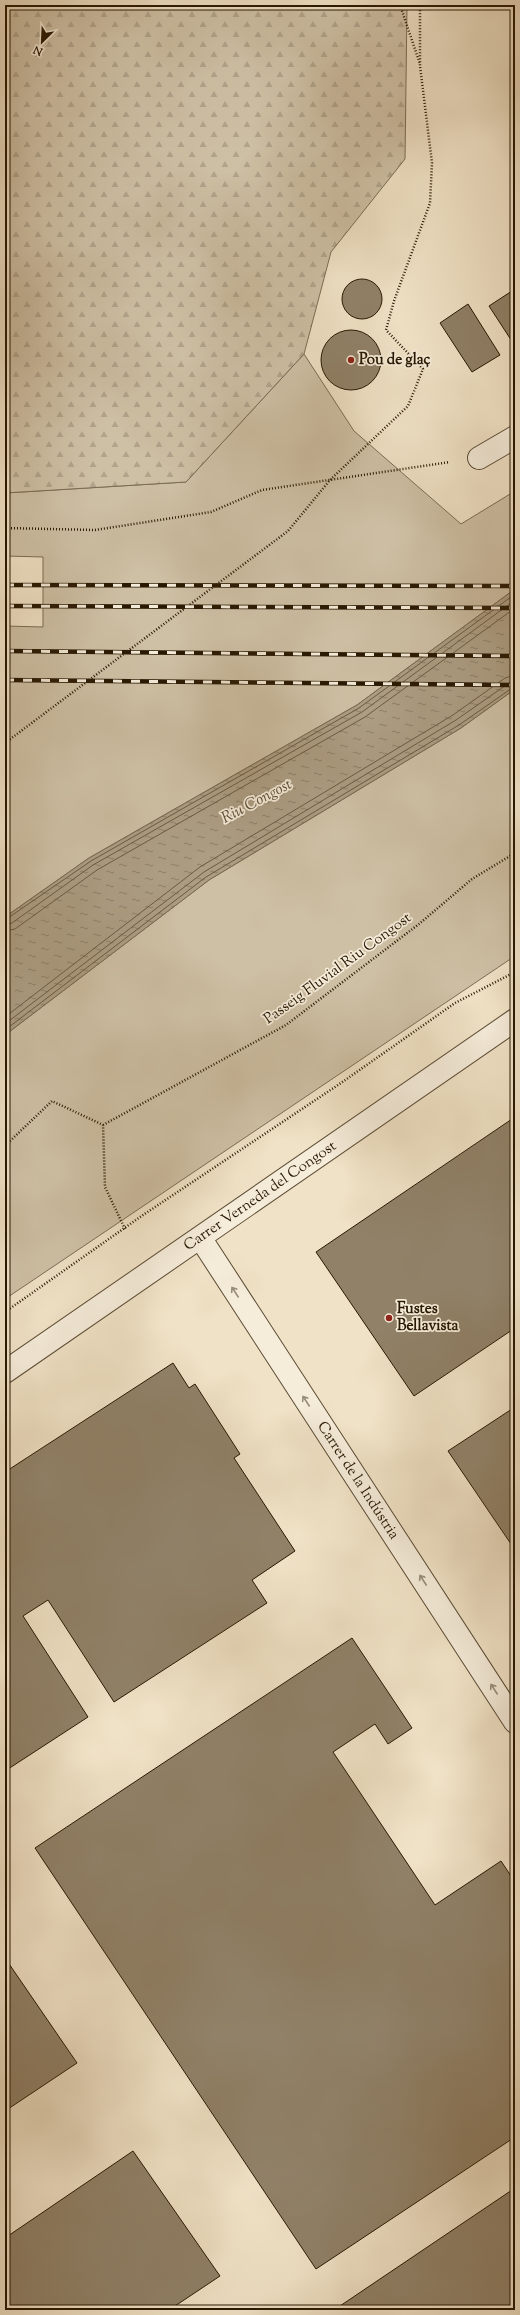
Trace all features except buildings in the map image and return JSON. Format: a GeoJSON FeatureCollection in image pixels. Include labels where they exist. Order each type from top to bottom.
{"type":"FeatureCollection","features":[{"type":"Feature","properties":{"kind":"street"},"geometry":{"type":"LineString","coordinates":[[480,458],[515,437]]}},
{"type":"Feature","properties":{"kind":"street","name":"Carrer Verneda del Congost"},"geometry":{"type":"LineString","coordinates":[[5,1372],[201,1239],[515,1020]]}},
{"type":"Feature","properties":{"kind":"street","name":"Carrer de la Indústria"},"geometry":{"type":"LineString","coordinates":[[201,1239],[515,1722]]}},
{"type":"Feature","properties":{"kind":"path"},"geometry":{"type":"LineString","coordinates":[[400,5],[420,66]]}},
{"type":"Feature","properties":{"kind":"path"},"geometry":{"type":"LineString","coordinates":[[5,743],[288,531],[330,480],[408,406],[424,369],[386,330],[401,280],[430,203],[432,163],[420,66],[420,5]]}},
{"type":"Feature","properties":{"kind":"path"},"geometry":{"type":"LineString","coordinates":[[5,528],[102,529],[211,512],[262,490],[480,458]]}},
{"type":"Feature","properties":{"kind":"path","name":"Passeig Fluvial Riu Congost"},"geometry":{"type":"LineString","coordinates":[[103,1125],[286,1025],[418,924],[472,879],[515,853]]}},
{"type":"Feature","properties":{"kind":"path"},"geometry":{"type":"LineString","coordinates":[[5,1312],[124,1228],[455,1003],[515,972]]}},
{"type":"Feature","properties":{"kind":"path"},"geometry":{"type":"LineString","coordinates":[[5,1152],[10,1141],[52,1101],[103,1125],[105,1187],[124,1228]]}},
{"type":"Feature","properties":{"kind":"green space"},"geometry":{"type":"Polygon","coordinates":[[[5,5],[407,5],[405,159],[331,252],[304,354],[186,482],[5,493],[5,5]]]}},
{"type":"Feature","properties":{"kind":"green space"},"geometry":{"type":"Polygon","coordinates":[[[304,354],[354,431],[461,524],[515,491],[515,589],[357,705],[89,858],[5,917],[5,626],[43,627],[43,557],[5,556],[5,493],[186,482],[304,354]]]}},
{"type":"Feature","properties":{"kind":"green space"},"geometry":{"type":"Polygon","coordinates":[[[515,689],[515,956],[5,1299],[5,1035],[209,880],[461,728],[515,689]]]}},
{"type":"Feature","properties":{"kind":"water","name":"Riu Congost"},"geometry":{"type":"Polygon","coordinates":[[[515,589],[515,689],[461,728],[209,880],[5,1035],[5,917],[89,858],[357,705],[515,589]]]}},
{"type":"Feature","properties":{"kind":"railway"},"geometry":{"type":"LineString","coordinates":[[5,585],[515,586]]}},
{"type":"Feature","properties":{"kind":"railway"},"geometry":{"type":"LineString","coordinates":[[5,606],[515,608]]}},
{"type":"Feature","properties":{"kind":"railway"},"geometry":{"type":"LineString","coordinates":[[5,651],[515,656]]}},
{"type":"Feature","properties":{"kind":"railway"},"geometry":{"type":"LineString","coordinates":[[5,680],[515,685]]}},
{"type":"Feature","properties":{"kind":"place","name":"Pou de glaç"},"geometry":{"type":"Point","coordinates":[351,360]}},
{"type":"Feature","properties":{"kind":"place","name":"Fustes Bellavista"},"geometry":{"type":"Point","coordinates":[389,1318]}}]}
